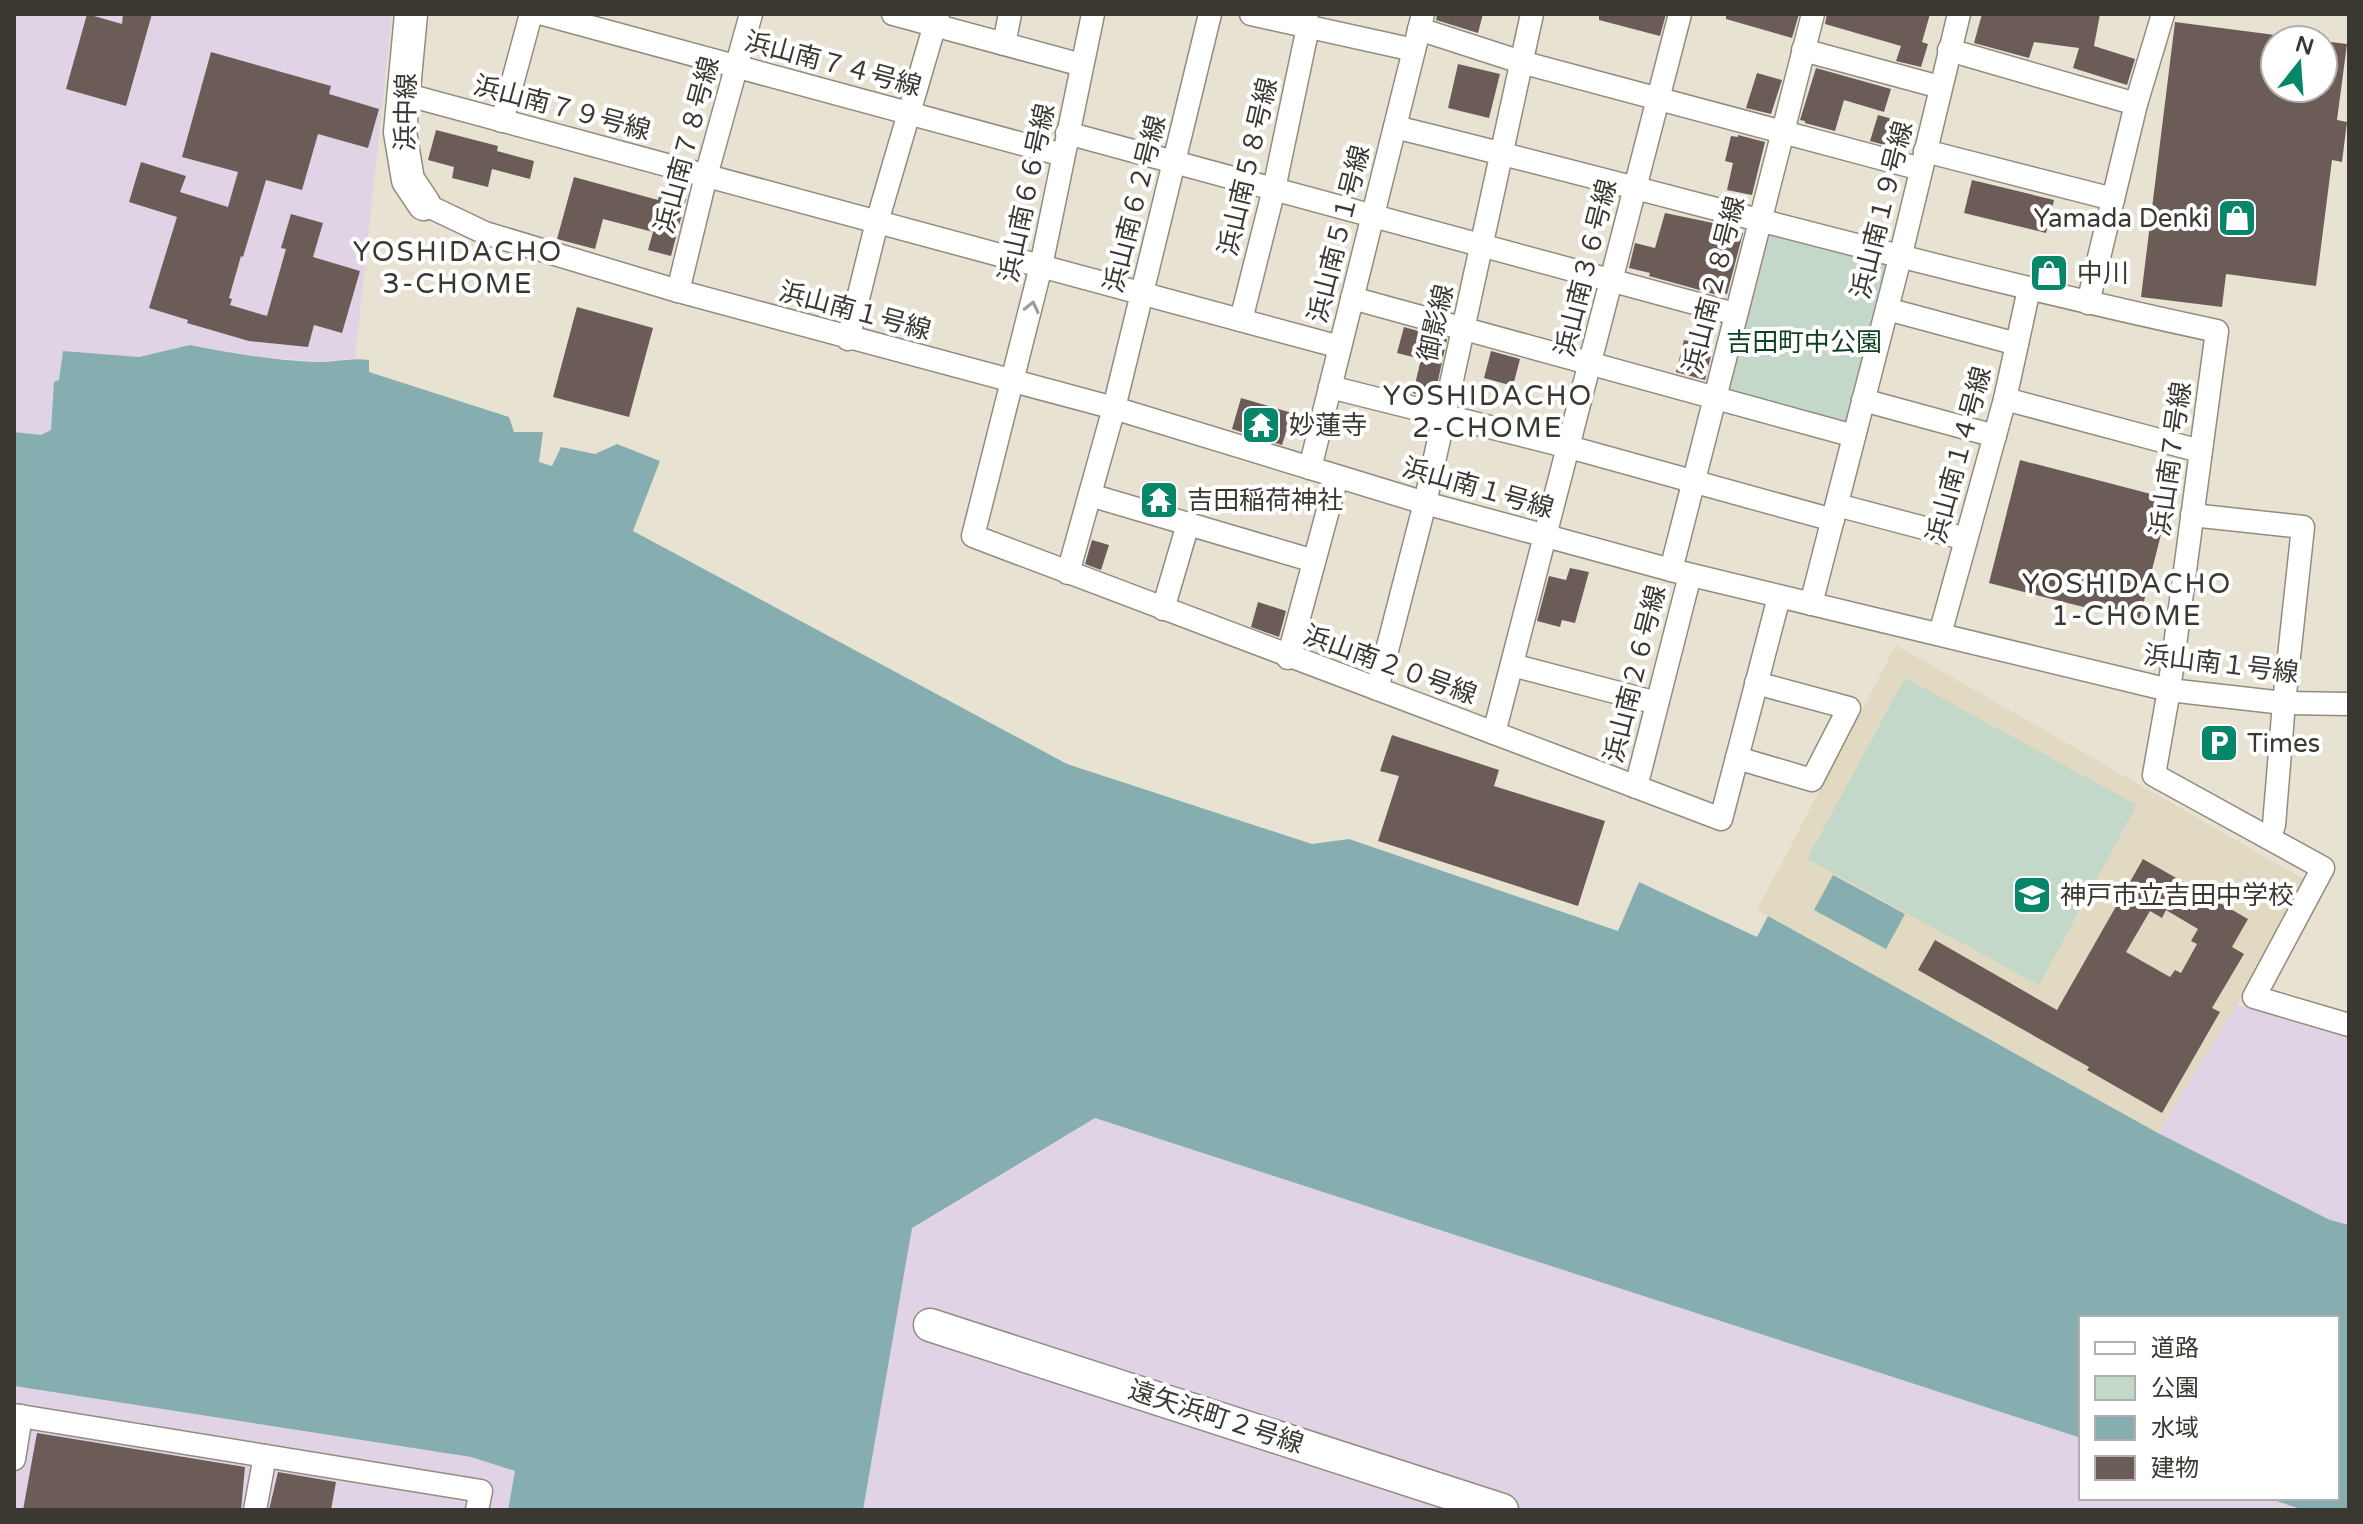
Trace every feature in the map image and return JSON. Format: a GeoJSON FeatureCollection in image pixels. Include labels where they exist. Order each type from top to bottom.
{"type":"FeatureCollection","features":[{"type":"Feature","properties":{"kind":"street","name":"浜中線"},"geometry":{"type":"LineString","coordinates":[[411,14],[400,132],[408,180],[424,204]]}},
{"type":"Feature","properties":{"kind":"street"},"geometry":{"type":"LineString","coordinates":[[502,121],[531,14]]}},
{"type":"Feature","properties":{"kind":"street","name":"浜山南７４号線"},"geometry":{"type":"LineString","coordinates":[[543,14],[910,113],[1174,162],[1735,314]]}},
{"type":"Feature","properties":{"kind":"street","name":"浜山南７８号線"},"geometry":{"type":"LineString","coordinates":[[678,291],[751,14]]}},
{"type":"Feature","properties":{"kind":"street"},"geometry":{"type":"LineString","coordinates":[[893,14],[937,20],[1004,44],[1082,65]]}},
{"type":"Feature","properties":{"kind":"street"},"geometry":{"type":"LineString","coordinates":[[1004,44],[1010,14]]}},
{"type":"Feature","properties":{"kind":"street","name":"浜山南６６号線"},"geometry":{"type":"LineString","coordinates":[[1014,383],[1093,14]]}},
{"type":"Feature","properties":{"kind":"street","name":"浜山南６２号線"},"geometry":{"type":"LineString","coordinates":[[1068,573],[1114,408],[1210,14]]}},
{"type":"Feature","properties":{"kind":"street"},"geometry":{"type":"LineString","coordinates":[[1251,14],[1419,31],[1521,62],[1781,131],[2113,199]]}},
{"type":"Feature","properties":{"kind":"street","name":"御影線"},"geometry":{"type":"LineString","coordinates":[[1377,689],[1425,503],[1532,14]]}},
{"type":"Feature","properties":{"kind":"street","name":"浜山南３６号線"},"geometry":{"type":"LineString","coordinates":[[1494,733],[1680,14]]}},
{"type":"Feature","properties":{"kind":"street","name":"浜山南２８号線"},"geometry":{"type":"LineString","coordinates":[[1680,573],[1693,481],[1813,14]]}},
{"type":"Feature","properties":{"kind":"street","name":"浜山南１９号線"},"geometry":{"type":"LineString","coordinates":[[1811,604],[1959,14]]}},
{"type":"Feature","properties":{"kind":"street"},"geometry":{"type":"LineString","coordinates":[[1395,127],[1900,258],[2088,303],[2136,104],[2163,14]]}},
{"type":"Feature","properties":{"kind":"street"},"geometry":{"type":"LineString","coordinates":[[848,339],[877,222],[937,20]]}},
{"type":"Feature","properties":{"kind":"street","name":"浜山南５８号線"},"geometry":{"type":"LineString","coordinates":[[1241,320],[1274,189],[1307,20]]}},
{"type":"Feature","properties":{"kind":"street","name":"浜山南５１号線"},"geometry":{"type":"LineString","coordinates":[[1310,468],[1419,31]]}},
{"type":"Feature","properties":{"kind":"street"},"geometry":{"type":"LineString","coordinates":[[1803,50],[1940,87]]}},
{"type":"Feature","properties":{"kind":"street"},"geometry":{"type":"LineString","coordinates":[[1949,50],[2136,104]]}},
{"type":"Feature","properties":{"kind":"street","name":"浜山南７９号線"},"geometry":{"type":"LineString","coordinates":[[404,94],[1340,347]]}},
{"type":"Feature","properties":{"kind":"street","name":"浜山南１号線"},"geometry":{"type":"LineString","coordinates":[[424,204],[485,233],[678,291],[1114,408],[1425,503],[1680,573],[2169,690],[2284,703],[2349,704]]}},
{"type":"Feature","properties":{"kind":"street","name":"浜山南１４号線"},"geometry":{"type":"LineString","coordinates":[[1940,634],[2005,399],[2029,289]]}},
{"type":"Feature","properties":{"kind":"street"},"geometry":{"type":"LineString","coordinates":[[1352,298],[1854,436]]}},
{"type":"Feature","properties":{"kind":"street","name":"浜山南７号線"},"geometry":{"type":"LineString","coordinates":[[2088,303],[2217,331],[2169,690],[2154,775],[2269,838]]}},
{"type":"Feature","properties":{"kind":"street"},"geometry":{"type":"LineString","coordinates":[[1887,309],[2017,344]]}},
{"type":"Feature","properties":{"kind":"street","name":"浜山南２０号線"},"geometry":{"type":"LineString","coordinates":[[1014,383],[973,536],[1288,658],[1721,819],[1779,597]]}},
{"type":"Feature","properties":{"kind":"street"},"geometry":{"type":"LineString","coordinates":[[1330,387],[1693,481],[1966,539]]}},
{"type":"Feature","properties":{"kind":"street"},"geometry":{"type":"LineString","coordinates":[[2005,399],[2200,451]]}},
{"type":"Feature","properties":{"kind":"street"},"geometry":{"type":"LineString","coordinates":[[1863,400],[1995,436]]}},
{"type":"Feature","properties":{"kind":"street"},"geometry":{"type":"LineString","coordinates":[[1288,658],[1337,477]]}},
{"type":"Feature","properties":{"kind":"street"},"geometry":{"type":"LineString","coordinates":[[1090,495],[1314,561]]}},
{"type":"Feature","properties":{"kind":"street"},"geometry":{"type":"LineString","coordinates":[[2192,515],[2303,527],[2274,825],[2269,838],[2323,868],[2254,997],[2349,1025]]}},
{"type":"Feature","properties":{"kind":"street"},"geometry":{"type":"LineString","coordinates":[[1163,609],[1188,524]]}},
{"type":"Feature","properties":{"kind":"street","name":"浜山南２６号線"},"geometry":{"type":"LineString","coordinates":[[1636,787],[1657,703],[1680,573]]}},
{"type":"Feature","properties":{"kind":"street"},"geometry":{"type":"LineString","coordinates":[[1512,665],[1657,703]]}},
{"type":"Feature","properties":{"kind":"street"},"geometry":{"type":"LineString","coordinates":[[1737,758],[1812,780],[1849,708],[1756,683]]}},
{"type":"Feature","properties":{"kind":"street","name":"遠矢浜町２号線"},"geometry":{"type":"LineString","coordinates":[[930,1325],[1502,1510]]}},
{"type":"Feature","properties":{"kind":"street"},"geometry":{"type":"LineString","coordinates":[[14,1459],[18,1415],[481,1491],[477,1510]]}},
{"type":"Feature","properties":{"kind":"street"},"geometry":{"type":"LineString","coordinates":[[255,1510],[265,1456]]}},
{"type":"Feature","properties":{"kind":"shaded area"},"geometry":{"type":"Polygon","coordinates":[[[14,14],[392,14],[355,358],[317,362],[246,355],[190,345],[139,357],[63,351],[59,381],[54,383],[51,430],[41,435],[14,432],[14,14]]]}},
{"type":"Feature","properties":{"kind":"shaded area","name":"神戸市立吉田中学校"},"geometry":{"type":"Polygon","coordinates":[[[1896,645],[2307,881],[2237,1005],[2158,1133],[1757,910],[1896,645]]]}},
{"type":"Feature","properties":{"kind":"shaded area"},"geometry":{"type":"Polygon","coordinates":[[[2237,1005],[2349,1036],[2349,1225],[2330,1220],[2158,1133],[2237,1005]]]}},
{"type":"Feature","properties":{"kind":"shaded area"},"geometry":{"type":"Polygon","coordinates":[[[1095,1118],[2079,1437],[2079,1500],[2273,1500],[2304,1510],[863,1510],[911,1228],[1095,1118]]]}},
{"type":"Feature","properties":{"kind":"shaded area"},"geometry":{"type":"Polygon","coordinates":[[[14,1386],[471,1457],[515,1471],[508,1510],[14,1510],[14,1386]]]}},
{"type":"Feature","properties":{"kind":"green space","name":"吉田町中公園"},"geometry":{"type":"Polygon","coordinates":[[[1764,231],[1888,261],[1848,434],[1725,395],[1764,231]]]}},
{"type":"Feature","properties":{"kind":"green space"},"geometry":{"type":"Polygon","coordinates":[[[1905,678],[2137,805],[2039,985],[1807,859],[1905,678]]]}},
{"type":"Feature","properties":{"kind":"water"},"geometry":{"type":"Polygon","coordinates":[[[190,345],[298,361],[369,360],[369,372],[509,417],[514,432],[543,432],[539,462],[552,466],[561,447],[595,454],[617,444],[660,461],[633,531],[1067,764],[1312,844],[1349,839],[1618,931],[1639,882],[1757,937],[1768,916],[2158,1133],[2330,1220],[2349,1225],[2349,1510],[2304,1510],[2273,1500],[2339,1500],[2339,1316],[2079,1316],[2079,1437],[1095,1118],[912,1228],[863,1510],[508,1510],[515,1471],[471,1457],[14,1386],[14,432],[41,435],[51,430],[54,382],[59,380],[63,351],[139,357],[190,345]]]}},
{"type":"Feature","properties":{"kind":"water"},"geometry":{"type":"Polygon","coordinates":[[[1833,875],[1905,914],[1886,949],[1814,910],[1833,875]]]}},
{"type":"Feature","properties":{"kind":"building"},"geometry":{"type":"Polygon","coordinates":[[[87,14],[122,24],[123,14],[152,14],[126,106],[66,89],[87,14]]]}},
{"type":"Feature","properties":{"kind":"building"},"geometry":{"type":"Polygon","coordinates":[[[1437,14],[1483,14],[1478,33],[1436,20],[1437,14]]]}},
{"type":"Feature","properties":{"kind":"building"},"geometry":{"type":"Polygon","coordinates":[[[1599,14],[1666,14],[1660,36],[1599,20],[1599,14]]]}},
{"type":"Feature","properties":{"kind":"building"},"geometry":{"type":"Polygon","coordinates":[[[1726,14],[1799,14],[1792,38],[1726,19],[1726,14]]]}},
{"type":"Feature","properties":{"kind":"building"},"geometry":{"type":"Polygon","coordinates":[[[1827,14],[1930,14],[1922,42],[1928,44],[1921,67],[1896,61],[1901,46],[1825,24],[1827,14]]]}},
{"type":"Feature","properties":{"kind":"building"},"geometry":{"type":"Polygon","coordinates":[[[1982,14],[2100,14],[2094,46],[2135,59],[2127,85],[2073,68],[2079,48],[2034,42],[2029,58],[1974,43],[1982,14]]]}},
{"type":"Feature","properties":{"kind":"building","name":"Yamada Denki"},"geometry":{"type":"Polygon","coordinates":[[[2175,22],[2259,33],[2259,104],[2339,104],[2339,43],[2347,44],[2337,120],[2347,122],[2342,162],[2332,160],[2316,286],[2226,274],[2222,307],[2141,297],[2175,22]]]}},
{"type":"Feature","properties":{"kind":"building"},"geometry":{"type":"Polygon","coordinates":[[[211,52],[331,86],[329,94],[379,109],[368,148],[318,134],[302,190],[266,180],[241,256],[229,298],[232,299],[230,305],[267,316],[286,249],[281,248],[291,214],[323,223],[313,257],[360,271],[342,333],[314,325],[308,347],[249,341],[149,308],[177,217],[129,202],[141,162],[186,176],[180,192],[228,207],[238,172],[182,157],[211,52]]]}},
{"type":"Feature","properties":{"kind":"building"},"geometry":{"type":"Polygon","coordinates":[[[1458,64],[1500,74],[1489,118],[1448,108],[1458,64]]]}},
{"type":"Feature","properties":{"kind":"building"},"geometry":{"type":"Polygon","coordinates":[[[1816,68],[1891,89],[1884,112],[1844,100],[1835,131],[1800,120],[1816,68]]]}},
{"type":"Feature","properties":{"kind":"building"},"geometry":{"type":"Polygon","coordinates":[[[1757,73],[1782,80],[1771,114],[1746,108],[1757,73]]]}},
{"type":"Feature","properties":{"kind":"building"},"geometry":{"type":"Polygon","coordinates":[[[1878,115],[1914,125],[1907,151],[1870,141],[1878,115]]]}},
{"type":"Feature","properties":{"kind":"building"},"geometry":{"type":"Polygon","coordinates":[[[436,130],[498,146],[497,151],[534,161],[530,179],[492,169],[488,187],[452,178],[454,167],[428,160],[436,130]]]}},
{"type":"Feature","properties":{"kind":"building"},"geometry":{"type":"Polygon","coordinates":[[[1731,136],[1765,142],[1752,195],[1727,190],[1733,163],[1725,161],[1731,136]]]}},
{"type":"Feature","properties":{"kind":"building"},"geometry":{"type":"Polygon","coordinates":[[[574,177],[658,200],[660,192],[686,199],[671,256],[648,250],[653,232],[603,219],[595,249],[557,239],[574,177]]]}},
{"type":"Feature","properties":{"kind":"building"},"geometry":{"type":"Polygon","coordinates":[[[1972,180],[2054,200],[2046,233],[1964,213],[1972,180]]]}},
{"type":"Feature","properties":{"kind":"building"},"geometry":{"type":"Polygon","coordinates":[[[1665,213],[1718,224],[1717,227],[1743,233],[1727,294],[1718,291],[1718,295],[1714,294],[1629,268],[1635,243],[1655,248],[1665,213]]]}},
{"type":"Feature","properties":{"kind":"building","name":"中川"},"geometry":{"type":"Polygon","coordinates":[[[2043,254],[2063,259],[2058,281],[2038,276],[2043,254]]]}},
{"type":"Feature","properties":{"kind":"building"},"geometry":{"type":"Polygon","coordinates":[[[577,307],[653,328],[629,417],[553,397],[577,307]]]}},
{"type":"Feature","properties":{"kind":"building"},"geometry":{"type":"Polygon","coordinates":[[[1404,327],[1447,339],[1434,399],[1413,393],[1421,359],[1397,353],[1404,327]]]}},
{"type":"Feature","properties":{"kind":"building"},"geometry":{"type":"Polygon","coordinates":[[[1684,340],[1713,347],[1705,380],[1676,372],[1684,340]]]}},
{"type":"Feature","properties":{"kind":"building"},"geometry":{"type":"Polygon","coordinates":[[[1491,351],[1520,359],[1513,386],[1484,378],[1491,351]]]}},
{"type":"Feature","properties":{"kind":"building","name":"妙蓮寺"},"geometry":{"type":"Polygon","coordinates":[[[1241,398],[1292,413],[1282,445],[1232,429],[1241,398]]]}},
{"type":"Feature","properties":{"kind":"building"},"geometry":{"type":"Polygon","coordinates":[[[2020,460],[2170,499],[2139,621],[1989,583],[2020,460]]]}},
{"type":"Feature","properties":{"kind":"building"},"geometry":{"type":"Polygon","coordinates":[[[1149,487],[1175,495],[1172,505],[1146,497],[1149,487]]]}},
{"type":"Feature","properties":{"kind":"building"},"geometry":{"type":"Polygon","coordinates":[[[1092,540],[1109,545],[1101,570],[1085,564],[1092,540]]]}},
{"type":"Feature","properties":{"kind":"building"},"geometry":{"type":"Polygon","coordinates":[[[1570,568],[1589,572],[1575,623],[1562,620],[1560,627],[1537,621],[1549,576],[1566,580],[1570,568]]]}},
{"type":"Feature","properties":{"kind":"building"},"geometry":{"type":"Polygon","coordinates":[[[1258,602],[1286,611],[1279,637],[1251,627],[1258,602]]]}},
{"type":"Feature","properties":{"kind":"building"},"geometry":{"type":"Polygon","coordinates":[[[1392,735],[1499,770],[1494,786],[1605,821],[1578,906],[1378,841],[1399,776],[1380,771],[1392,735]]]}},
{"type":"Feature","properties":{"kind":"building"},"geometry":{"type":"Polygon","coordinates":[[[2143,859],[2248,919],[2232,947],[2244,954],[2212,1008],[2220,1012],[2162,1113],[2087,1070],[2089,1067],[1918,970],[1935,940],[2057,1010],[2143,859]],[[2166,910],[2162,918],[2150,911],[2126,952],[2170,977],[2175,970],[2181,973],[2197,944],[2191,941],[2198,929],[2166,910]]]}},
{"type":"Feature","properties":{"kind":"building"},"geometry":{"type":"Polygon","coordinates":[[[37,1433],[245,1467],[241,1510],[23,1510],[37,1433]]]}},
{"type":"Feature","properties":{"kind":"building"},"geometry":{"type":"Polygon","coordinates":[[[278,1472],[336,1482],[331,1510],[269,1510],[278,1472]]]}},
{"type":"Feature","properties":{"kind":"place","name":"Yamada Denki"},"geometry":{"type":"Point","coordinates":[2237,218]}},
{"type":"Feature","properties":{"kind":"place","name":"中川"},"geometry":{"type":"Point","coordinates":[2049,273]}},
{"type":"Feature","properties":{"kind":"place","name":"妙蓮寺"},"geometry":{"type":"Point","coordinates":[1261,425]}},
{"type":"Feature","properties":{"kind":"place","name":"吉田稲荷神社"},"geometry":{"type":"Point","coordinates":[1159,500]}},
{"type":"Feature","properties":{"kind":"place","name":"Times"},"geometry":{"type":"Point","coordinates":[2219,743]}},
{"type":"Feature","properties":{"kind":"place","name":"神戸市立吉田中学校"},"geometry":{"type":"Point","coordinates":[2032,895]}},
{"type":"Feature","properties":{"kind":"district","name":"YOSHIDACHO 3-CHOME"},"geometry":{"type":"Point","coordinates":[458,268]}},
{"type":"Feature","properties":{"kind":"district","name":"YOSHIDACHO 2-CHOME"},"geometry":{"type":"Point","coordinates":[1488,412]}},
{"type":"Feature","properties":{"kind":"district","name":"YOSHIDACHO 1-CHOME"},"geometry":{"type":"Point","coordinates":[2127,600]}}]}
